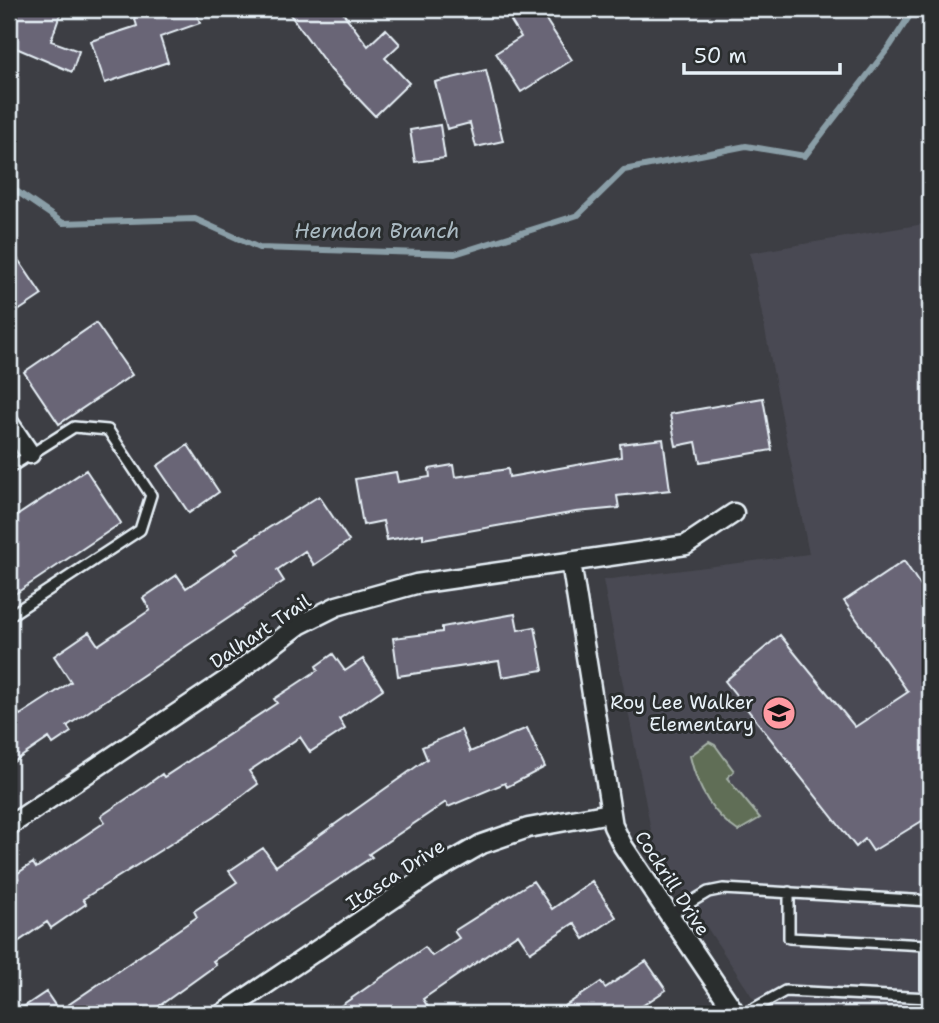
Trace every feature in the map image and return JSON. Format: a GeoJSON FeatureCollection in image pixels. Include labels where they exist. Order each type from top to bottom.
{"type":"FeatureCollection","features":[{"type":"Feature","properties":{"kind":"street"},"geometry":{"type":"LineString","coordinates":[[9,423],[30,454]]}},
{"type":"Feature","properties":{"kind":"street"},"geometry":{"type":"LineString","coordinates":[[571,562],[686,545],[734,513]]}},
{"type":"Feature","properties":{"kind":"street","name":"Cockrill Drive"},"geometry":{"type":"LineString","coordinates":[[571,562],[610,813],[623,846],[736,1014]]}},
{"type":"Feature","properties":{"kind":"street","name":"Dalhart Trail"},"geometry":{"type":"LineString","coordinates":[[9,825],[231,677],[299,625],[337,606],[399,587],[571,562]]}},
{"type":"Feature","properties":{"kind":"street","name":"Itasca Drive"},"geometry":{"type":"LineString","coordinates":[[222,1014],[429,874],[482,844],[528,828],[610,813]]}},
{"type":"Feature","properties":{"kind":"lane"},"geometry":{"type":"LineString","coordinates":[[9,468],[74,427],[107,430],[150,495],[140,530],[9,616]]}},
{"type":"Feature","properties":{"kind":"lane"},"geometry":{"type":"LineString","coordinates":[[669,915],[708,892],[733,888],[930,901]]}},
{"type":"Feature","properties":{"kind":"lane"},"geometry":{"type":"LineString","coordinates":[[744,1014],[785,991],[855,992],[928,998],[926,945],[789,938],[789,892]]}},
{"type":"Feature","properties":{"kind":"shaded area","name":"Roy Lee Walker Elementary"},"geometry":{"type":"Polygon","coordinates":[[[930,223],[930,1014],[769,1014],[753,998],[654,846],[603,580],[809,554],[750,253],[930,223]]]}},
{"type":"Feature","properties":{"kind":"green space"},"geometry":{"type":"Polygon","coordinates":[[[709,742],[715,745],[734,771],[727,778],[760,818],[738,831],[713,808],[701,789],[693,767],[690,756],[709,742]]]}},
{"type":"Feature","properties":{"kind":"building"},"geometry":{"type":"Polygon","coordinates":[[[9,9],[62,9],[51,41],[79,51],[72,72],[9,45],[9,9]]]}},
{"type":"Feature","properties":{"kind":"building"},"geometry":{"type":"Polygon","coordinates":[[[132,9],[195,9],[200,23],[160,37],[168,62],[105,83],[91,41],[137,26],[132,9]]]}},
{"type":"Feature","properties":{"kind":"building"},"geometry":{"type":"Polygon","coordinates":[[[286,9],[340,9],[368,46],[386,29],[400,44],[385,58],[409,83],[375,116],[331,70],[286,9]]]}},
{"type":"Feature","properties":{"kind":"building"},"geometry":{"type":"Polygon","coordinates":[[[529,9],[539,9],[572,60],[521,92],[496,53],[521,37],[511,21],[529,9]]]}},
{"type":"Feature","properties":{"kind":"building"},"geometry":{"type":"Polygon","coordinates":[[[486,70],[503,141],[476,147],[470,123],[447,129],[435,82],[486,70]]]}},
{"type":"Feature","properties":{"kind":"building"},"geometry":{"type":"Polygon","coordinates":[[[440,125],[445,158],[415,162],[410,130],[440,125]]]}},
{"type":"Feature","properties":{"kind":"building"},"geometry":{"type":"Polygon","coordinates":[[[9,246],[42,295],[9,317],[9,246]]]}},
{"type":"Feature","properties":{"kind":"building"},"geometry":{"type":"Polygon","coordinates":[[[96,323],[132,375],[59,424],[24,372],[96,323]]]}},
{"type":"Feature","properties":{"kind":"building"},"geometry":{"type":"Polygon","coordinates":[[[763,398],[772,450],[700,462],[696,442],[676,446],[670,414],[763,398]]]}},
{"type":"Feature","properties":{"kind":"building"},"geometry":{"type":"Polygon","coordinates":[[[663,439],[670,490],[617,496],[619,508],[576,512],[423,539],[423,534],[387,540],[383,521],[363,525],[355,479],[396,472],[398,482],[430,477],[429,469],[453,465],[455,477],[508,469],[509,477],[621,457],[620,444],[663,439]]]}},
{"type":"Feature","properties":{"kind":"building"},"geometry":{"type":"Polygon","coordinates":[[[188,445],[219,492],[189,513],[157,466],[188,445]]]}},
{"type":"Feature","properties":{"kind":"building"},"geometry":{"type":"Polygon","coordinates":[[[86,470],[121,523],[9,598],[9,521],[86,470]]]}},
{"type":"Feature","properties":{"kind":"building"},"geometry":{"type":"Polygon","coordinates":[[[319,496],[349,541],[314,565],[305,551],[277,570],[284,581],[67,726],[71,732],[53,744],[49,738],[9,765],[9,699],[20,715],[71,682],[54,656],[89,632],[98,645],[150,610],[143,598],[177,575],[186,588],[238,553],[235,549],[319,496]]]}},
{"type":"Feature","properties":{"kind":"building"},"geometry":{"type":"Polygon","coordinates":[[[904,561],[930,600],[930,816],[873,851],[865,839],[856,847],[725,681],[780,635],[855,727],[908,692],[844,601],[904,561]]]}},
{"type":"Feature","properties":{"kind":"building"},"geometry":{"type":"Polygon","coordinates":[[[515,614],[518,630],[535,627],[543,670],[502,677],[499,661],[398,676],[393,638],[442,632],[442,627],[515,614]]]}},
{"type":"Feature","properties":{"kind":"building"},"geometry":{"type":"Polygon","coordinates":[[[333,654],[345,671],[363,659],[383,689],[339,719],[345,729],[310,752],[300,737],[249,771],[258,784],[215,816],[83,899],[86,904],[51,928],[47,922],[9,948],[9,884],[18,878],[15,875],[33,863],[36,868],[105,822],[101,816],[162,774],[164,777],[277,703],[274,699],[318,670],[316,666],[333,654]]]}},
{"type":"Feature","properties":{"kind":"building"},"geometry":{"type":"Polygon","coordinates":[[[527,728],[545,767],[507,787],[505,783],[448,807],[446,802],[369,854],[372,857],[213,961],[216,965],[148,1014],[13,1014],[46,992],[59,1011],[197,917],[194,911],[237,882],[229,871],[263,848],[276,866],[427,759],[422,747],[461,730],[470,752],[527,728]]]}},
{"type":"Feature","properties":{"kind":"building"},"geometry":{"type":"Polygon","coordinates":[[[533,881],[552,909],[592,881],[616,917],[584,939],[574,923],[530,952],[518,934],[423,999],[428,1007],[418,1014],[329,1014],[425,947],[432,956],[459,938],[454,931],[533,881]]]}},
{"type":"Feature","properties":{"kind":"building"},"geometry":{"type":"Polygon","coordinates":[[[646,961],[666,990],[630,1014],[553,1014],[601,982],[605,988],[646,961]]]}},
{"type":"Feature","properties":{"kind":"waterway","name":"Herndon Branch"},"geometry":{"type":"LineString","coordinates":[[9,186],[63,223],[195,219],[259,248],[455,254],[578,215],[624,170],[746,146],[805,156],[890,46],[914,9]]}},
{"type":"Feature","properties":{"kind":"place","name":"Roy Lee Walker Elementary"},"geometry":{"type":"Point","coordinates":[779,713]}}]}
